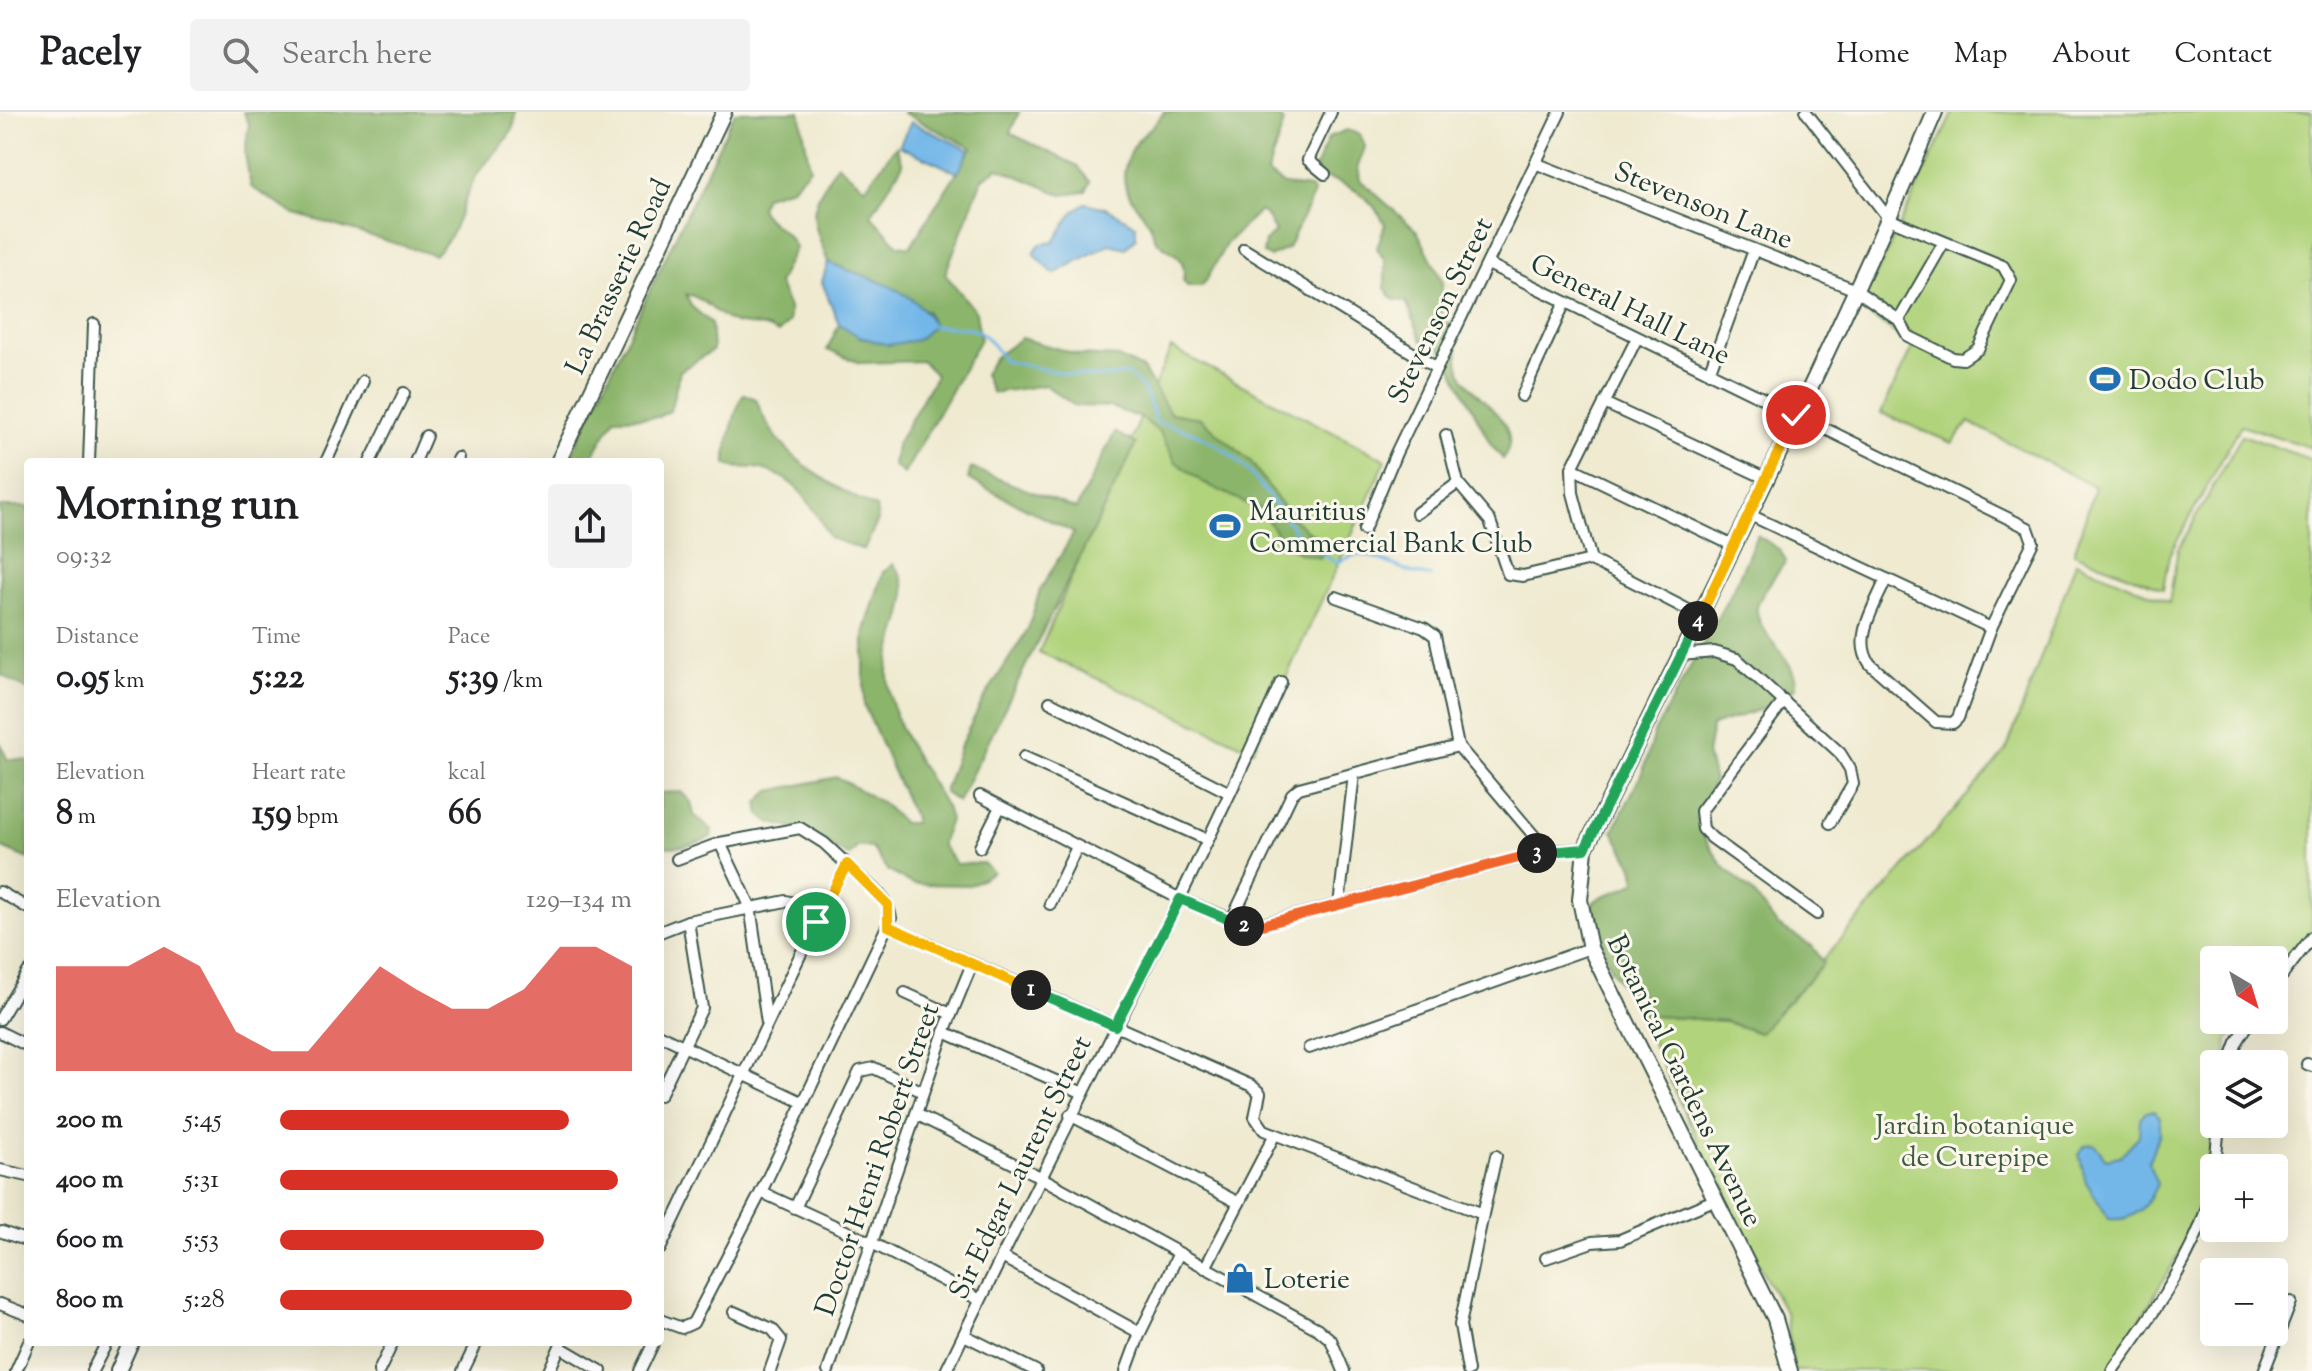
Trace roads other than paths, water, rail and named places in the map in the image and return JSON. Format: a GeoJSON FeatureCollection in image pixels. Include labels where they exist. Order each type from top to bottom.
{"type":"FeatureCollection","features":[{"type":"Feature","properties":{"kind":"street","name":"La Brasserie Road"},"geometry":{"type":"LineString","coordinates":[[560,458],[724,112]]}},
{"type":"Feature","properties":{"kind":"street"},"geometry":{"type":"LineString","coordinates":[[1325,174],[1308,160],[1331,112]]}},
{"type":"Feature","properties":{"kind":"street","name":"Stevenson Street"},"geometry":{"type":"LineString","coordinates":[[1364,530],[1437,368],[1560,112]]}},
{"type":"Feature","properties":{"kind":"street"},"geometry":{"type":"LineString","coordinates":[[1806,112],[1889,219],[1943,244],[1899,320]]}},
{"type":"Feature","properties":{"kind":"street","name":"Botanical Gardens Avenue"},"geometry":{"type":"LineString","coordinates":[[1790,1371],[1775,1319],[1590,948],[1580,900],[1585,849],[1750,515],[1889,219],[1935,112]]}},
{"type":"Feature","properties":{"kind":"street","name":"Stevenson Lane"},"geometry":{"type":"LineString","coordinates":[[1535,163],[1856,290],[1899,320],[1908,336],[1953,358],[1963,359],[1978,349],[2011,280],[2003,266],[1943,244]]}},
{"type":"Feature","properties":{"kind":"street"},"geometry":{"type":"LineString","coordinates":[[1244,249],[1437,368]]}},
{"type":"Feature","properties":{"kind":"street"},"geometry":{"type":"LineString","coordinates":[[1709,373],[1754,250]]}},
{"type":"Feature","properties":{"kind":"street","name":"General Hall Lane"},"geometry":{"type":"LineString","coordinates":[[1488,264],[2028,528],[2033,542],[1991,628],[1958,718],[1944,725],[1936,722],[1870,664],[1862,653],[1862,637],[1886,579]]}},
{"type":"Feature","properties":{"kind":"street"},"geometry":{"type":"LineString","coordinates":[[1522,396],[1565,302]]}},
{"type":"Feature","properties":{"kind":"street"},"geometry":{"type":"LineString","coordinates":[[89,458],[94,324]]}},
{"type":"Feature","properties":{"kind":"street"},"geometry":{"type":"LineString","coordinates":[[1591,560],[1573,493],[1572,468],[1637,338]]}},
{"type":"Feature","properties":{"kind":"street"},"geometry":{"type":"LineString","coordinates":[[328,458],[363,381]]}},
{"type":"Feature","properties":{"kind":"street"},"geometry":{"type":"LineString","coordinates":[[372,458],[404,393]]}},
{"type":"Feature","properties":{"kind":"street"},"geometry":{"type":"LineString","coordinates":[[1604,403],[1765,478]]}},
{"type":"Feature","properties":{"kind":"street"},"geometry":{"type":"LineString","coordinates":[[1446,435],[1458,483],[1490,521],[1508,574],[1523,576],[1591,560],[1700,616]]}},
{"type":"Feature","properties":{"kind":"street"},"geometry":{"type":"LineString","coordinates":[[417,458],[426,436]]}},
{"type":"Feature","properties":{"kind":"street"},"geometry":{"type":"LineString","coordinates":[[1572,468],[1734,546]]}},
{"type":"Feature","properties":{"kind":"street"},"geometry":{"type":"LineString","coordinates":[[1417,513],[1458,483]]}},
{"type":"Feature","properties":{"kind":"street"},"geometry":{"type":"LineString","coordinates":[[1750,515],[1991,628]]}},
{"type":"Feature","properties":{"kind":"street"},"geometry":{"type":"LineString","coordinates":[[1336,597],[1424,628],[1435,636],[1458,746],[1547,851]]}},
{"type":"Feature","properties":{"kind":"street"},"geometry":{"type":"LineString","coordinates":[[1681,655],[1726,654],[1737,659],[1840,753],[1850,769],[1853,784],[1830,823]]}},
{"type":"Feature","properties":{"kind":"street","name":"Sir Edgar Laurent Street"},"geometry":{"type":"LineString","coordinates":[[946,1371],[1081,1092],[1180,899],[1281,682]]}},
{"type":"Feature","properties":{"kind":"street"},"geometry":{"type":"LineString","coordinates":[[1784,701],[1701,811],[1700,821],[1712,838],[1817,914]]}},
{"type":"Feature","properties":{"kind":"street"},"geometry":{"type":"LineString","coordinates":[[1050,702],[1230,793]]}},
{"type":"Feature","properties":{"kind":"street"},"geometry":{"type":"LineString","coordinates":[[1231,921],[1292,794],[1309,784],[1458,746]]}},
{"type":"Feature","properties":{"kind":"street"},"geometry":{"type":"LineString","coordinates":[[1024,757],[1208,840]]}},
{"type":"Feature","properties":{"kind":"street"},"geometry":{"type":"LineString","coordinates":[[1339,905],[1354,774]]}},
{"type":"Feature","properties":{"kind":"street"},"geometry":{"type":"LineString","coordinates":[[980,796],[1180,899],[1251,927],[1547,851],[1585,849]]}},
{"type":"Feature","properties":{"kind":"street"},"geometry":{"type":"LineString","coordinates":[[980,847],[1000,807]]}},
{"type":"Feature","properties":{"kind":"street"},"geometry":{"type":"LineString","coordinates":[[664,1324],[682,1328],[693,1323],[761,1192],[888,926],[888,905],[810,832],[793,826],[720,843],[677,859]]}},
{"type":"Feature","properties":{"kind":"street"},"geometry":{"type":"LineString","coordinates":[[720,843],[750,906],[768,1025]]}},
{"type":"Feature","properties":{"kind":"street"},"geometry":{"type":"LineString","coordinates":[[1050,904],[1077,847]]}},
{"type":"Feature","properties":{"kind":"street"},"geometry":{"type":"LineString","coordinates":[[664,1239],[816,922],[847,864]]}},
{"type":"Feature","properties":{"kind":"street"},"geometry":{"type":"LineString","coordinates":[[0,892],[24,906]]}},
{"type":"Feature","properties":{"kind":"street"},"geometry":{"type":"LineString","coordinates":[[664,930],[688,921],[750,906],[786,901],[795,903],[816,922]]}},
{"type":"Feature","properties":{"kind":"street"},"geometry":{"type":"LineString","coordinates":[[664,1087],[702,1008],[688,921]]}},
{"type":"Feature","properties":{"kind":"street"},"geometry":{"type":"LineString","coordinates":[[888,926],[1252,1086],[1260,1093],[1255,1117],[1264,1130],[1483,1214]]}},
{"type":"Feature","properties":{"kind":"street"},"geometry":{"type":"LineString","coordinates":[[2288,968],[2312,937]]}},
{"type":"Feature","properties":{"kind":"street"},"geometry":{"type":"LineString","coordinates":[[1309,1048],[1590,948]]}},
{"type":"Feature","properties":{"kind":"street","name":"Doctor Henri Robert Street"},"geometry":{"type":"LineString","coordinates":[[828,1371],[944,1032],[972,964]]}},
{"type":"Feature","properties":{"kind":"street"},"geometry":{"type":"LineString","coordinates":[[0,1019],[24,979]]}},
{"type":"Feature","properties":{"kind":"street"},"geometry":{"type":"LineString","coordinates":[[905,993],[951,1014]]}},
{"type":"Feature","properties":{"kind":"street"},"geometry":{"type":"LineString","coordinates":[[0,1032],[24,1044]]}},
{"type":"Feature","properties":{"kind":"street"},"geometry":{"type":"LineString","coordinates":[[944,1032],[1081,1092]]}},
{"type":"Feature","properties":{"kind":"street"},"geometry":{"type":"LineString","coordinates":[[664,1037],[802,1102]]}},
{"type":"Feature","properties":{"kind":"street"},"geometry":{"type":"LineString","coordinates":[[795,1208],[860,1071],[874,1068],[923,1092]]}},
{"type":"Feature","properties":{"kind":"street"},"geometry":{"type":"LineString","coordinates":[[916,1114],[1040,1177],[1318,1329],[1331,1340],[1344,1371]]}},
{"type":"Feature","properties":{"kind":"street"},"geometry":{"type":"LineString","coordinates":[[1070,1115],[1239,1203]]}},
{"type":"Feature","properties":{"kind":"street"},"geometry":{"type":"LineString","coordinates":[[1205,1268],[1275,1134]]}},
{"type":"Feature","properties":{"kind":"street"},"geometry":{"type":"LineString","coordinates":[[2112,1371],[2148,1320],[2194,1239],[2213,1180],[2218,1138]]}},
{"type":"Feature","properties":{"kind":"street"},"geometry":{"type":"LineString","coordinates":[[1468,1371],[1460,1325],[1496,1156]]}},
{"type":"Feature","properties":{"kind":"street"},"geometry":{"type":"LineString","coordinates":[[0,1170],[24,1175]]}},
{"type":"Feature","properties":{"kind":"street"},"geometry":{"type":"LineString","coordinates":[[761,1192],[872,1243],[980,1300]]}},
{"type":"Feature","properties":{"kind":"street"},"geometry":{"type":"LineString","coordinates":[[1546,1258],[1592,1242],[1620,1240],[1714,1200]]}},
{"type":"Feature","properties":{"kind":"street"},"geometry":{"type":"LineString","coordinates":[[2,1232],[24,1240]]}},
{"type":"Feature","properties":{"kind":"street"},"geometry":{"type":"LineString","coordinates":[[1126,1371],[1140,1333],[1178,1255]]}},
{"type":"Feature","properties":{"kind":"street"},"geometry":{"type":"LineString","coordinates":[[1002,1257],[1140,1333]]}},
{"type":"Feature","properties":{"kind":"street"},"geometry":{"type":"LineString","coordinates":[[2264,1371],[2291,1302]]}},
{"type":"Feature","properties":{"kind":"street"},"geometry":{"type":"LineString","coordinates":[[0,1304],[24,1313]]}},
{"type":"Feature","properties":{"kind":"street"},"geometry":{"type":"LineString","coordinates":[[734,1312],[777,1333],[781,1340],[770,1371]]}},
{"type":"Feature","properties":{"kind":"street"},"geometry":{"type":"LineString","coordinates":[[964,1335],[1036,1371]]}},
{"type":"Feature","properties":{"kind":"street"},"geometry":{"type":"LineString","coordinates":[[16,1371],[27,1346]]}},
{"type":"Feature","properties":{"kind":"street"},"geometry":{"type":"LineString","coordinates":[[92,1371],[105,1346]]}},
{"type":"Feature","properties":{"kind":"street"},"geometry":{"type":"LineString","coordinates":[[118,1371],[129,1346]]}},
{"type":"Feature","properties":{"kind":"street"},"geometry":{"type":"LineString","coordinates":[[379,1371],[391,1346]]}},
{"type":"Feature","properties":{"kind":"street"},"geometry":{"type":"LineString","coordinates":[[463,1371],[475,1346]]}},
{"type":"Feature","properties":{"kind":"street"},"geometry":{"type":"LineString","coordinates":[[549,1371],[560,1346]]}},
{"type":"Feature","properties":{"kind":"street"},"geometry":{"type":"LineString","coordinates":[[564,1346],[601,1371]]}},
{"type":"Feature","properties":{"kind":"street"},"geometry":{"type":"LineString","coordinates":[[640,1371],[652,1346]]}},
{"type":"Feature","properties":{"kind":"water"},"geometry":{"type":"Polygon","coordinates":[[[911,122],[969,150],[958,173],[899,146],[911,122]]]}},
{"type":"Feature","properties":{"kind":"water"},"geometry":{"type":"Polygon","coordinates":[[[1085,203],[1106,208],[1136,225],[1136,238],[1126,248],[1109,244],[1054,274],[1033,253],[1040,244],[1054,242],[1072,213],[1085,203]]]}},
{"type":"Feature","properties":{"kind":"water"},"geometry":{"type":"Polygon","coordinates":[[[828,262],[902,293],[926,313],[933,326],[917,340],[888,345],[860,337],[839,324],[822,282],[828,262]]]}},
{"type":"Feature","properties":{"kind":"water"},"geometry":{"type":"Polygon","coordinates":[[[2154,1111],[2160,1118],[2160,1133],[2148,1162],[2157,1184],[2139,1211],[2126,1218],[2109,1219],[2086,1182],[2079,1154],[2085,1145],[2094,1144],[2106,1159],[2120,1156],[2139,1136],[2140,1119],[2146,1112],[2154,1111]]]}},
{"type":"Feature","properties":{"kind":"waterway"},"geometry":{"type":"LineString","coordinates":[[933,326],[976,330],[989,340],[1004,361],[1080,376],[1126,374],[1143,389],[1156,422],[1184,429],[1226,451],[1258,483],[1304,543],[1337,563],[1363,555],[1431,576]]}},
{"type":"Feature","properties":{"kind":"place","name":"Dodo Club"},"geometry":{"type":"Point","coordinates":[2105,379]}},
{"type":"Feature","properties":{"kind":"place","name":"Mauritius Commercial Bank Club"},"geometry":{"type":"Point","coordinates":[1225,526]}},
{"type":"Feature","properties":{"kind":"place","name":"Loterie"},"geometry":{"type":"Point","coordinates":[1240,1278]}},
{"type":"Feature","properties":{"kind":"park label","name":"Jardin botanique de Curepipe"},"geometry":{"type":"Point","coordinates":[1975,1140]}}]}
